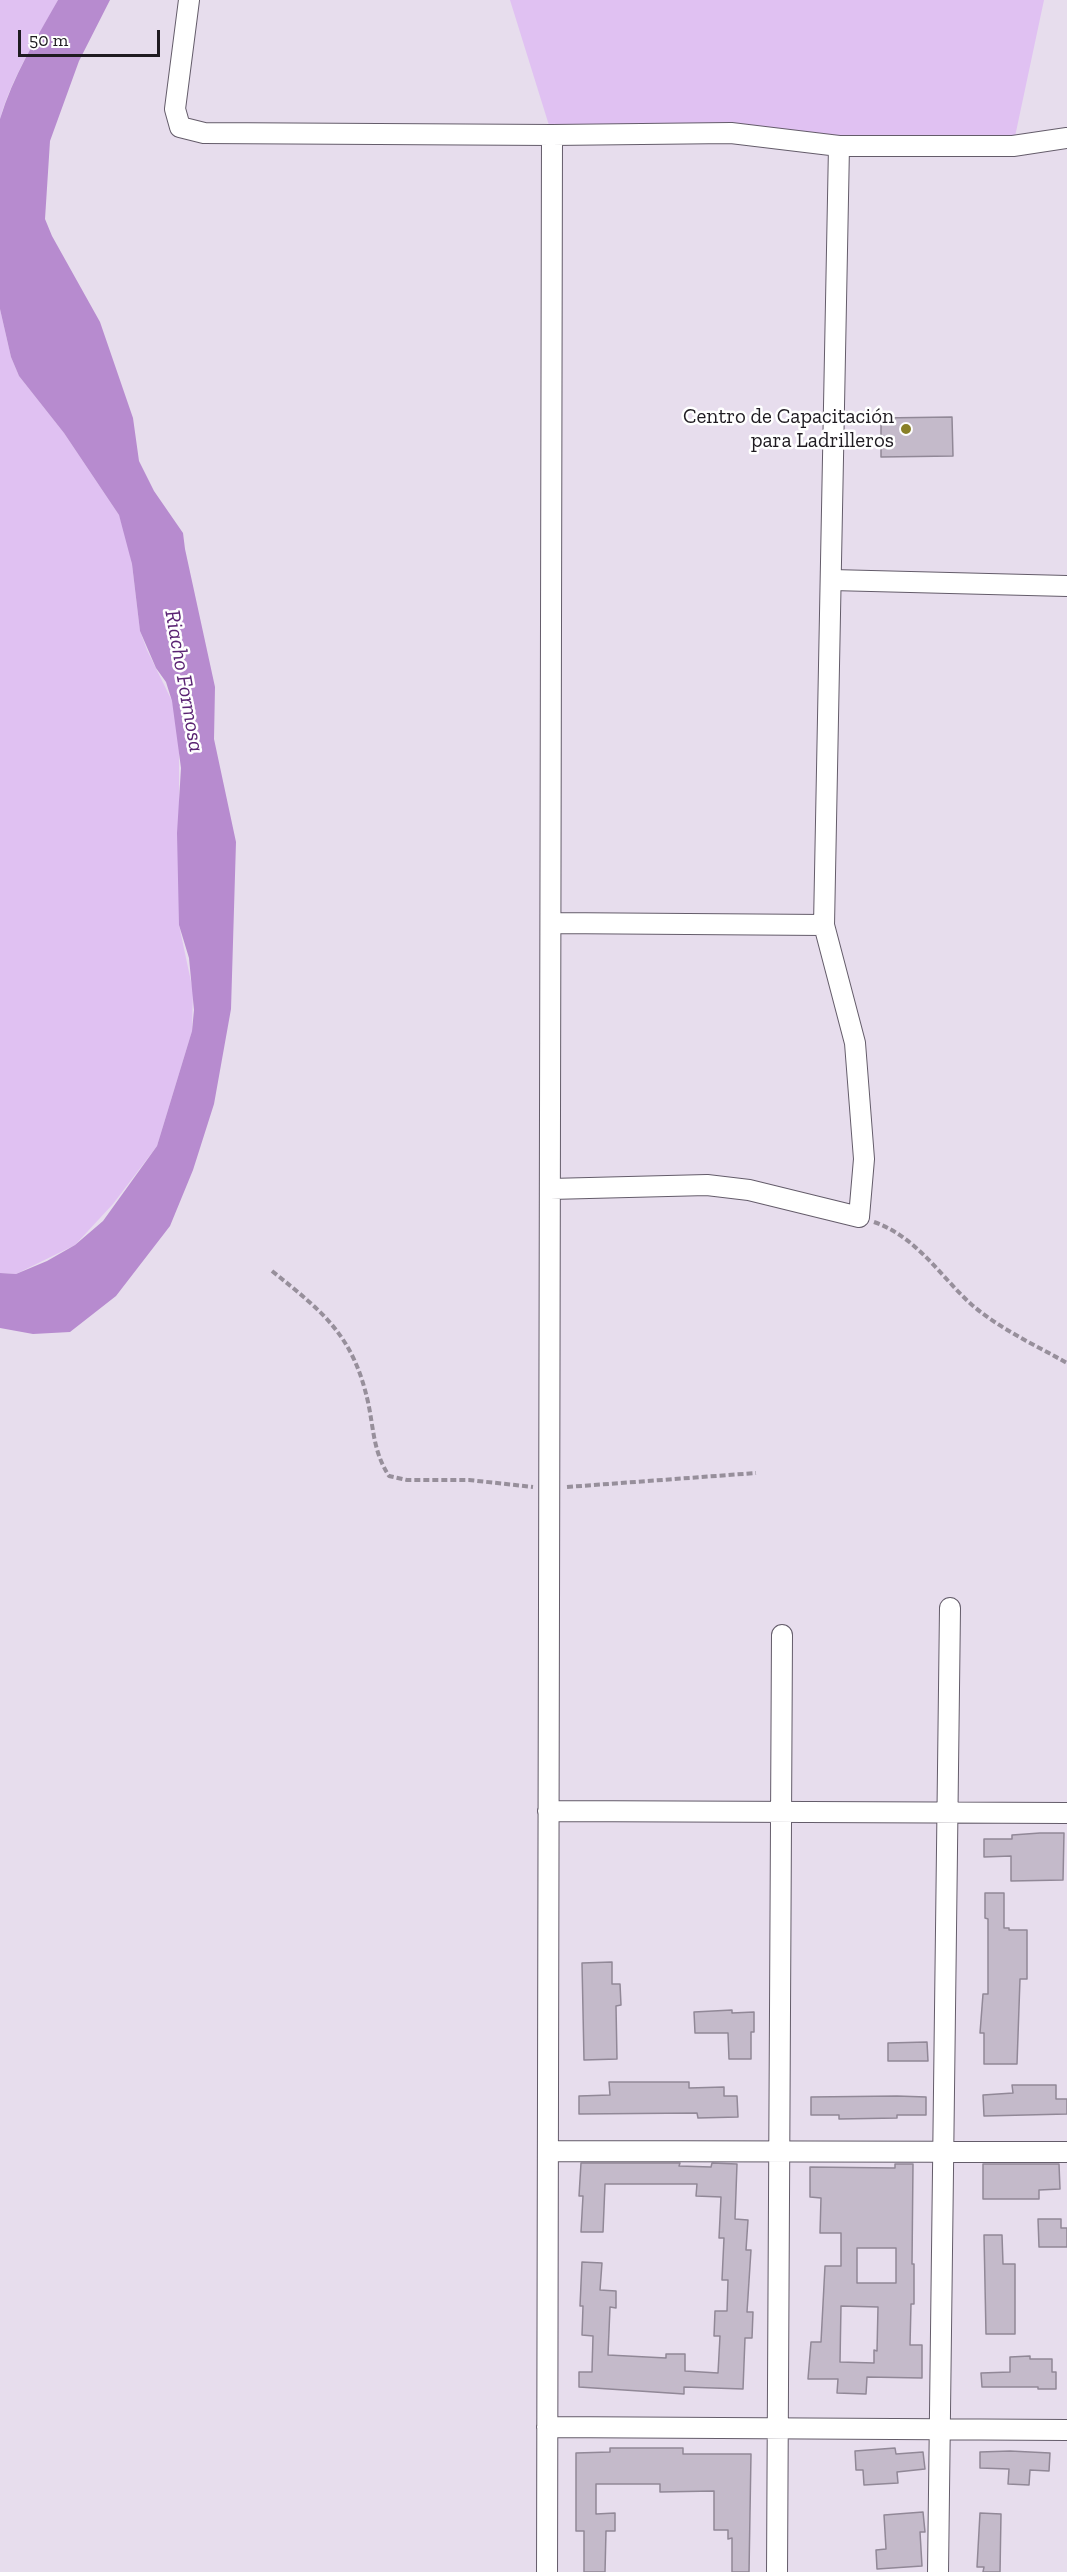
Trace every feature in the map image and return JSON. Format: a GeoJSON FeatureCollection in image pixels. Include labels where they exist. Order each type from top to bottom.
{"type":"FeatureCollection","features":[{"type":"Feature","properties":{"kind":"street"},"geometry":{"type":"LineString","coordinates":[[189,0],[176,109],[180,127],[204,133],[552,135],[731,133],[838,146],[1013,146],[1067,138]]}},
{"type":"Feature","properties":{"kind":"street"},"geometry":{"type":"LineString","coordinates":[[547,2572],[552,135]]}},
{"type":"Feature","properties":{"kind":"street"},"geometry":{"type":"LineString","coordinates":[[550,1189],[707,1185],[749,1190],[859,1217],[864,1159],[855,1043],[824,925],[838,146]]}},
{"type":"Feature","properties":{"kind":"street"},"geometry":{"type":"LineString","coordinates":[[832,580],[1067,586]]}},
{"type":"Feature","properties":{"kind":"street"},"geometry":{"type":"LineString","coordinates":[[551,923],[824,925]]}},
{"type":"Feature","properties":{"kind":"street"},"geometry":{"type":"LineString","coordinates":[[938,2572],[950,1608]]}},
{"type":"Feature","properties":{"kind":"street"},"geometry":{"type":"LineString","coordinates":[[777,2572],[782,1635]]}},
{"type":"Feature","properties":{"kind":"street"},"geometry":{"type":"LineString","coordinates":[[549,1811],[1067,1813]]}},
{"type":"Feature","properties":{"kind":"street"},"geometry":{"type":"LineString","coordinates":[[548,2151],[1067,2152]]}},
{"type":"Feature","properties":{"kind":"street"},"geometry":{"type":"LineString","coordinates":[[547,2427],[1067,2430]]}},
{"type":"Feature","properties":{"kind":"path"},"geometry":{"type":"LineString","coordinates":[[859,1217],[889,1227],[933,1261],[972,1304],[1005,1329],[1067,1363]]}},
{"type":"Feature","properties":{"kind":"path"},"geometry":{"type":"LineString","coordinates":[[272,1271],[321,1310],[346,1341],[363,1380],[378,1459],[390,1476],[407,1480],[469,1480],[549,1489],[756,1473]]}},
{"type":"Feature","properties":{"kind":"shaded area"},"geometry":{"type":"Polygon","coordinates":[[[0,0],[58,0],[18,73],[0,119],[0,0]]]}},
{"type":"Feature","properties":{"kind":"shaded area"},"geometry":{"type":"Polygon","coordinates":[[[510,0],[1044,0],[1013,146],[552,135],[510,0]]]}},
{"type":"Feature","properties":{"kind":"shaded area"},"geometry":{"type":"Polygon","coordinates":[[[0,309],[11,357],[19,376],[64,433],[119,515],[126,536],[132,564],[140,631],[172,701],[176,718],[179,752],[179,925],[193,991],[192,1031],[157,1146],[113,1204],[75,1245],[16,1274],[0,1273],[0,309]]]}},
{"type":"Feature","properties":{"kind":"water","name":"Riacho Formosa"},"geometry":{"type":"Polygon","coordinates":[[[58,0],[110,0],[79,61],[50,141],[45,219],[52,236],[100,322],[133,418],[139,461],[154,491],[183,533],[215,687],[214,739],[236,842],[231,1009],[214,1104],[193,1170],[170,1226],[116,1296],[70,1332],[33,1334],[0,1328],[0,1273],[16,1274],[47,1261],[75,1245],[103,1221],[157,1146],[192,1031],[194,1010],[189,958],[179,925],[177,833],[181,768],[172,701],[166,682],[156,668],[140,631],[132,564],[119,515],[64,433],[19,376],[11,357],[0,309],[0,119],[18,73],[58,0]]]}},
{"type":"Feature","properties":{"kind":"building"},"geometry":{"type":"Polygon","coordinates":[[[952,417],[953,456],[881,457],[881,418],[952,417]]]}},
{"type":"Feature","properties":{"kind":"building"},"geometry":{"type":"Polygon","coordinates":[[[1064,1833],[1063,1880],[1011,1881],[1011,1856],[984,1857],[984,1839],[1012,1839],[1012,1835],[1064,1833]]]}},
{"type":"Feature","properties":{"kind":"building"},"geometry":{"type":"Polygon","coordinates":[[[985,1893],[1004,1893],[1004,1928],[1027,1930],[1027,1979],[1020,1979],[1017,2064],[984,2064],[984,2033],[980,2033],[983,1994],[988,1994],[988,1919],[985,1918],[985,1893]]]}},
{"type":"Feature","properties":{"kind":"building"},"geometry":{"type":"Polygon","coordinates":[[[612,1962],[612,1984],[620,1984],[621,2005],[616,2006],[617,2059],[584,2060],[582,1963],[612,1962]]]}},
{"type":"Feature","properties":{"kind":"building"},"geometry":{"type":"Polygon","coordinates":[[[732,2010],[732,2013],[754,2012],[751,2059],[729,2059],[728,2033],[695,2033],[694,2012],[732,2010]]]}},
{"type":"Feature","properties":{"kind":"building"},"geometry":{"type":"Polygon","coordinates":[[[927,2042],[928,2061],[888,2061],[888,2043],[927,2042]]]}},
{"type":"Feature","properties":{"kind":"building"},"geometry":{"type":"Polygon","coordinates":[[[609,2082],[689,2082],[689,2088],[724,2087],[724,2096],[737,2096],[738,2117],[698,2118],[697,2113],[579,2114],[579,2096],[610,2095],[609,2082]]]}},
{"type":"Feature","properties":{"kind":"building"},"geometry":{"type":"Polygon","coordinates":[[[1012,2085],[1056,2085],[1056,2099],[1067,2099],[1067,2114],[984,2116],[983,2095],[1013,2093],[1012,2085]]]}},
{"type":"Feature","properties":{"kind":"building"},"geometry":{"type":"Polygon","coordinates":[[[811,2097],[926,2097],[926,2115],[839,2119],[839,2115],[811,2115],[811,2097]]]}},
{"type":"Feature","properties":{"kind":"building"},"geometry":{"type":"Polygon","coordinates":[[[581,2163],[680,2163],[679,2166],[711,2167],[712,2163],[737,2164],[735,2219],[748,2220],[746,2250],[751,2250],[747,2312],[753,2312],[752,2338],[745,2338],[743,2389],[684,2387],[684,2394],[579,2387],[579,2372],[592,2372],[593,2336],[582,2335],[583,2306],[580,2306],[582,2262],[602,2263],[600,2290],[616,2291],[616,2308],[610,2307],[608,2355],[666,2358],[666,2354],[685,2354],[685,2371],[718,2373],[720,2336],[714,2336],[715,2311],[727,2311],[728,2280],[722,2280],[724,2238],[719,2238],[721,2197],[696,2196],[697,2184],[605,2184],[603,2232],[581,2232],[583,2196],[579,2196],[581,2163]]]}},
{"type":"Feature","properties":{"kind":"building"},"geometry":{"type":"Polygon","coordinates":[[[895,2164],[913,2164],[914,2304],[911,2304],[910,2345],[922,2345],[922,2378],[867,2377],[866,2394],[837,2393],[838,2379],[808,2379],[811,2342],[821,2342],[825,2266],[841,2266],[841,2233],[820,2233],[821,2198],[810,2197],[810,2167],[895,2168],[895,2164]],[[857,2248],[857,2283],[896,2283],[896,2248],[857,2248]],[[841,2306],[840,2362],[874,2363],[874,2350],[877,2351],[878,2307],[841,2306]]]}},
{"type":"Feature","properties":{"kind":"building"},"geometry":{"type":"Polygon","coordinates":[[[983,2164],[1059,2164],[1060,2189],[1039,2190],[1039,2199],[983,2199],[983,2164]]]}},
{"type":"Feature","properties":{"kind":"building"},"geometry":{"type":"Polygon","coordinates":[[[1038,2219],[1061,2219],[1061,2228],[1067,2228],[1067,2247],[1039,2247],[1038,2219]]]}},
{"type":"Feature","properties":{"kind":"building"},"geometry":{"type":"Polygon","coordinates":[[[984,2235],[1002,2235],[1003,2264],[1015,2264],[1015,2334],[986,2334],[984,2235]]]}},
{"type":"Feature","properties":{"kind":"building"},"geometry":{"type":"Polygon","coordinates":[[[1030,2356],[1030,2359],[1052,2359],[1052,2372],[1056,2372],[1056,2389],[982,2387],[981,2373],[1010,2372],[1010,2357],[1030,2356]]]}},
{"type":"Feature","properties":{"kind":"building"},"geometry":{"type":"Polygon","coordinates":[[[610,2448],[683,2448],[683,2454],[751,2454],[749,2572],[732,2572],[732,2538],[728,2539],[728,2530],[714,2530],[714,2491],[660,2492],[660,2484],[596,2484],[596,2514],[615,2513],[615,2531],[606,2531],[605,2572],[584,2572],[584,2531],[576,2531],[576,2453],[610,2452],[610,2448]]]}},
{"type":"Feature","properties":{"kind":"building"},"geometry":{"type":"Polygon","coordinates":[[[895,2448],[896,2454],[923,2452],[925,2469],[897,2472],[898,2483],[864,2485],[863,2470],[856,2470],[855,2451],[895,2448]]]}},
{"type":"Feature","properties":{"kind":"building"},"geometry":{"type":"Polygon","coordinates":[[[980,2452],[1050,2453],[1049,2471],[1030,2470],[1029,2485],[1008,2484],[1009,2469],[980,2468],[980,2452]]]}},
{"type":"Feature","properties":{"kind":"building"},"geometry":{"type":"Polygon","coordinates":[[[923,2512],[925,2532],[920,2532],[922,2566],[877,2569],[876,2550],[886,2549],[884,2515],[923,2512]]]}},
{"type":"Feature","properties":{"kind":"building"},"geometry":{"type":"Polygon","coordinates":[[[980,2513],[1001,2514],[1000,2572],[983,2572],[984,2567],[977,2567],[980,2513]]]}},
{"type":"Feature","properties":{"kind":"place","name":"Centro de Capacitación para Ladrilleros"},"geometry":{"type":"Point","coordinates":[906,429]}}]}
